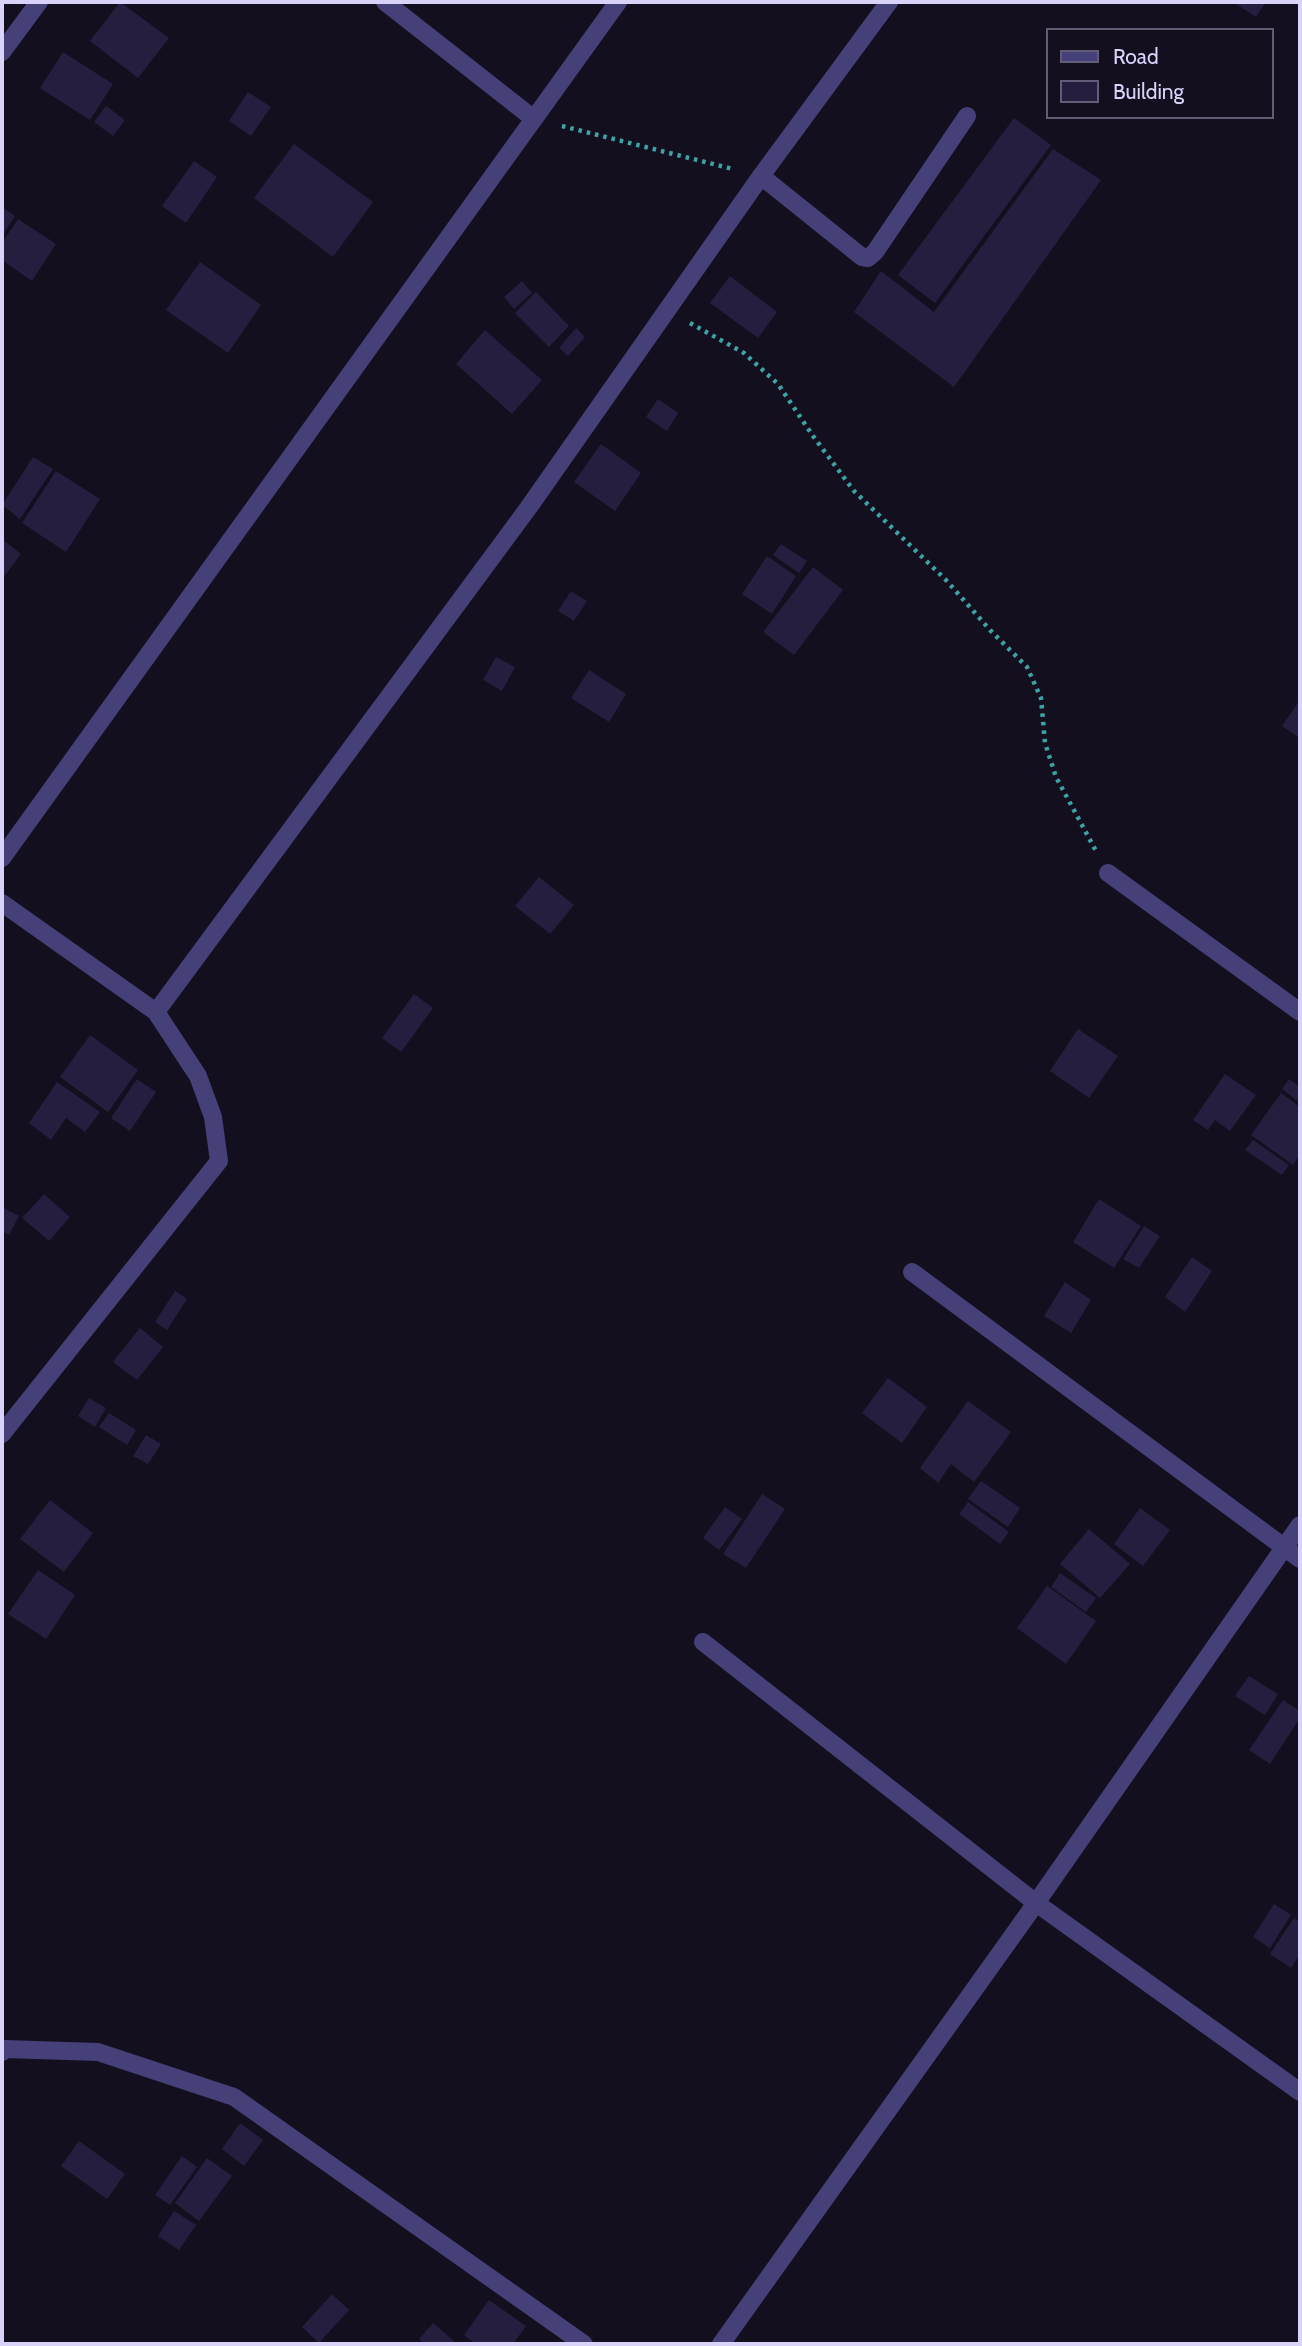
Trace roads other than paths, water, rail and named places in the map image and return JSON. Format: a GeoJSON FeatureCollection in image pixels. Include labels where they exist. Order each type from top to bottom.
{"type":"FeatureCollection","features":[{"type":"Feature","properties":{"kind":"street"},"geometry":{"type":"LineString","coordinates":[[2,52],[39,2]]}},
{"type":"Feature","properties":{"kind":"street"},"geometry":{"type":"LineString","coordinates":[[385,2],[534,118]]}},
{"type":"Feature","properties":{"kind":"street"},"geometry":{"type":"LineString","coordinates":[[2,858],[618,2]]}},
{"type":"Feature","properties":{"kind":"street"},"geometry":{"type":"LineString","coordinates":[[156,1013],[529,507],[761,176],[889,2]]}},
{"type":"Feature","properties":{"kind":"street"},"geometry":{"type":"LineString","coordinates":[[761,176],[862,257],[868,258],[875,252],[967,116]]}},
{"type":"Feature","properties":{"kind":"street"},"geometry":{"type":"LineString","coordinates":[[1108,873],[1300,1012]]}},
{"type":"Feature","properties":{"kind":"street"},"geometry":{"type":"LineString","coordinates":[[2,903],[156,1013],[198,1076],[213,1117],[219,1161],[2,1434]]}},
{"type":"Feature","properties":{"kind":"street"},"geometry":{"type":"LineString","coordinates":[[912,1272],[1300,1559]]}},
{"type":"Feature","properties":{"kind":"street"},"geometry":{"type":"LineString","coordinates":[[721,2344],[1036,1903],[1300,1525]]}},
{"type":"Feature","properties":{"kind":"street"},"geometry":{"type":"LineString","coordinates":[[703,1642],[1036,1903],[1300,2092]]}},
{"type":"Feature","properties":{"kind":"street"},"geometry":{"type":"LineString","coordinates":[[3,2050],[98,2052],[234,2097],[584,2344]]}}]}
